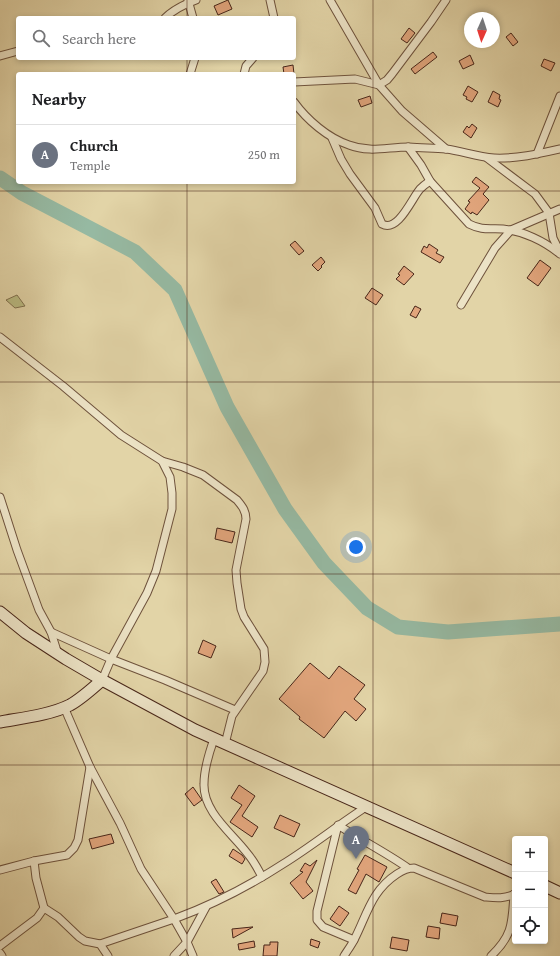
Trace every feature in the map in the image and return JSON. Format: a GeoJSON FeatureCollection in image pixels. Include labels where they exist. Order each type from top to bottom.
{"type":"FeatureCollection","features":[{"type":"Feature","properties":{"kind":"street"},"geometry":{"type":"LineString","coordinates":[[270,0],[274,16]]}},
{"type":"Feature","properties":{"kind":"street"},"geometry":{"type":"LineString","coordinates":[[330,0],[379,85],[402,110],[446,149]]}},
{"type":"Feature","properties":{"kind":"street"},"geometry":{"type":"LineString","coordinates":[[296,82],[355,79],[379,85],[387,80],[392,74],[446,0]]}},
{"type":"Feature","properties":{"kind":"street"},"geometry":{"type":"LineString","coordinates":[[167,16],[170,12],[191,1],[193,16]]}},
{"type":"Feature","properties":{"kind":"street"},"geometry":{"type":"LineString","coordinates":[[0,56],[16,51]]}},
{"type":"Feature","properties":{"kind":"street"},"geometry":{"type":"LineString","coordinates":[[191,72],[194,60]]}},
{"type":"Feature","properties":{"kind":"street"},"geometry":{"type":"LineString","coordinates":[[244,72],[246,66],[251,60]]}},
{"type":"Feature","properties":{"kind":"street"},"geometry":{"type":"LineString","coordinates":[[537,154],[560,96]]}},
{"type":"Feature","properties":{"kind":"street"},"geometry":{"type":"LineString","coordinates":[[296,105],[302,113],[332,138],[347,145],[364,150],[408,147],[446,149],[487,158],[518,157],[560,149]]}},
{"type":"Feature","properties":{"kind":"street"},"geometry":{"type":"LineString","coordinates":[[332,138],[341,159],[350,174],[369,198],[382,224],[385,226],[390,226],[402,216],[408,210],[414,197],[422,187],[430,181]]}},
{"type":"Feature","properties":{"kind":"street"},"geometry":{"type":"LineString","coordinates":[[408,147],[430,181],[470,224],[487,230],[511,230],[535,239],[560,253]]}},
{"type":"Feature","properties":{"kind":"street"},"geometry":{"type":"LineString","coordinates":[[487,158],[535,194],[549,213],[553,238],[560,253]]}},
{"type":"Feature","properties":{"kind":"street"},"geometry":{"type":"LineString","coordinates":[[461,305],[495,248],[511,230],[560,209]]}},
{"type":"Feature","properties":{"kind":"street"},"geometry":{"type":"LineString","coordinates":[[0,337],[63,386],[121,435],[162,462],[183,467],[203,475],[242,505],[246,513],[246,519],[238,556],[236,576],[241,609],[244,617],[264,650],[265,662],[263,671],[232,716],[225,744]]}},
{"type":"Feature","properties":{"kind":"street"},"geometry":{"type":"LineString","coordinates":[[0,722],[38,715],[64,707],[79,699],[102,680],[111,659],[147,594],[156,571],[172,509],[170,477],[162,462]]}},
{"type":"Feature","properties":{"kind":"street"},"geometry":{"type":"LineString","coordinates":[[0,497],[17,550],[39,610],[50,632],[58,654]]}},
{"type":"Feature","properties":{"kind":"street"},"geometry":{"type":"LineString","coordinates":[[0,612],[58,654],[102,680],[195,730],[513,872]]}},
{"type":"Feature","properties":{"kind":"street"},"geometry":{"type":"LineString","coordinates":[[50,632],[235,710]]}},
{"type":"Feature","properties":{"kind":"street"},"geometry":{"type":"LineString","coordinates":[[64,707],[90,767],[120,823],[141,869],[174,919],[193,956]]}},
{"type":"Feature","properties":{"kind":"street"},"geometry":{"type":"LineString","coordinates":[[214,739],[206,765],[204,785],[206,798],[212,810],[248,853],[262,877]]}},
{"type":"Feature","properties":{"kind":"street"},"geometry":{"type":"LineString","coordinates":[[0,870],[34,860],[67,855],[74,848],[78,840],[90,767]]}},
{"type":"Feature","properties":{"kind":"street"},"geometry":{"type":"LineString","coordinates":[[34,860],[36,878],[44,908],[58,917],[85,941],[100,944],[206,907],[284,864],[366,806]]}},
{"type":"Feature","properties":{"kind":"street"},"geometry":{"type":"LineString","coordinates":[[338,825],[354,836],[386,853],[408,868]]}},
{"type":"Feature","properties":{"kind":"street"},"geometry":{"type":"LineString","coordinates":[[338,825],[316,911],[317,920],[323,927],[354,940]]}},
{"type":"Feature","properties":{"kind":"street"},"geometry":{"type":"LineString","coordinates":[[344,956],[354,940],[372,900],[380,888],[389,879],[408,868],[414,868],[485,897],[497,899],[512,895]]}},
{"type":"Feature","properties":{"kind":"street"},"geometry":{"type":"LineString","coordinates":[[548,887],[560,893]]}},
{"type":"Feature","properties":{"kind":"street"},"geometry":{"type":"LineString","coordinates":[[174,956],[187,942],[206,907]]}},
{"type":"Feature","properties":{"kind":"street"},"geometry":{"type":"LineString","coordinates":[[0,946],[37,918],[44,908]]}},
{"type":"Feature","properties":{"kind":"street"},"geometry":{"type":"LineString","coordinates":[[491,956],[507,938],[511,930],[513,908]]}},
{"type":"Feature","properties":{"kind":"street"},"geometry":{"type":"LineString","coordinates":[[100,944],[108,956]]}},
{"type":"Feature","properties":{"kind":"street"},"geometry":{"type":"LineString","coordinates":[[0,952],[2,956]]}},
{"type":"Feature","properties":{"kind":"green space"},"geometry":{"type":"Polygon","coordinates":[[[17,295],[25,306],[15,308],[6,300],[17,295]]]}},
{"type":"Feature","properties":{"kind":"building"},"geometry":{"type":"Polygon","coordinates":[[[228,0],[232,9],[218,15],[214,6],[228,0]]]}},
{"type":"Feature","properties":{"kind":"building"},"geometry":{"type":"Polygon","coordinates":[[[409,28],[415,33],[407,43],[401,39],[409,28]]]}},
{"type":"Feature","properties":{"kind":"building"},"geometry":{"type":"Polygon","coordinates":[[[511,33],[518,42],[513,46],[506,37],[511,33]]]}},
{"type":"Feature","properties":{"kind":"building"},"geometry":{"type":"Polygon","coordinates":[[[433,52],[437,57],[415,74],[411,69],[433,52]]]}},
{"type":"Feature","properties":{"kind":"building"},"geometry":{"type":"Polygon","coordinates":[[[470,55],[474,64],[463,69],[459,61],[470,55]]]}},
{"type":"Feature","properties":{"kind":"building"},"geometry":{"type":"Polygon","coordinates":[[[544,59],[555,63],[551,71],[541,66],[544,59]]]}},
{"type":"Feature","properties":{"kind":"building"},"geometry":{"type":"Polygon","coordinates":[[[293,65],[294,72],[284,72],[283,67],[293,65]]]}},
{"type":"Feature","properties":{"kind":"building"},"geometry":{"type":"Polygon","coordinates":[[[468,86],[478,92],[472,102],[466,99],[467,97],[463,95],[468,86]]]}},
{"type":"Feature","properties":{"kind":"building"},"geometry":{"type":"Polygon","coordinates":[[[493,91],[500,95],[499,99],[501,100],[498,107],[488,102],[493,91]]]}},
{"type":"Feature","properties":{"kind":"building"},"geometry":{"type":"Polygon","coordinates":[[[370,96],[372,103],[361,107],[358,100],[370,96]]]}},
{"type":"Feature","properties":{"kind":"building"},"geometry":{"type":"Polygon","coordinates":[[[472,124],[477,128],[471,138],[463,132],[467,126],[469,128],[472,124]]]}},
{"type":"Feature","properties":{"kind":"building"},"geometry":{"type":"Polygon","coordinates":[[[476,177],[489,187],[483,194],[489,200],[477,215],[472,212],[471,214],[465,209],[470,202],[468,201],[480,188],[472,182],[476,177]]]}},
{"type":"Feature","properties":{"kind":"building"},"geometry":{"type":"Polygon","coordinates":[[[295,241],[304,251],[299,255],[290,245],[295,241]]]}},
{"type":"Feature","properties":{"kind":"building"},"geometry":{"type":"Polygon","coordinates":[[[429,244],[438,250],[436,253],[444,257],[440,263],[421,252],[424,246],[427,248],[429,244]]]}},
{"type":"Feature","properties":{"kind":"building"},"geometry":{"type":"Polygon","coordinates":[[[321,257],[325,262],[318,271],[312,265],[321,257]]]}},
{"type":"Feature","properties":{"kind":"building"},"geometry":{"type":"Polygon","coordinates":[[[540,260],[551,268],[538,286],[527,278],[540,260]]]}},
{"type":"Feature","properties":{"kind":"building"},"geometry":{"type":"Polygon","coordinates":[[[404,266],[414,274],[404,285],[396,279],[400,275],[398,274],[404,266]]]}},
{"type":"Feature","properties":{"kind":"building"},"geometry":{"type":"Polygon","coordinates":[[[372,288],[383,295],[376,305],[365,298],[372,288]]]}},
{"type":"Feature","properties":{"kind":"building"},"geometry":{"type":"Polygon","coordinates":[[[415,306],[421,309],[416,318],[410,315],[415,306]]]}},
{"type":"Feature","properties":{"kind":"building"},"geometry":{"type":"Polygon","coordinates":[[[217,528],[235,532],[232,543],[215,539],[217,528]]]}},
{"type":"Feature","properties":{"kind":"building"},"geometry":{"type":"Polygon","coordinates":[[[203,640],[216,646],[211,658],[198,653],[203,640]]]}},
{"type":"Feature","properties":{"kind":"building"},"geometry":{"type":"Polygon","coordinates":[[[310,663],[329,679],[339,666],[365,685],[354,699],[366,709],[356,721],[345,711],[324,738],[299,719],[300,717],[279,699],[310,663]]]}},
{"type":"Feature","properties":{"kind":"building"},"geometry":{"type":"Polygon","coordinates":[[[239,785],[255,796],[242,816],[258,827],[252,837],[230,822],[242,805],[231,798],[239,785]]]}},
{"type":"Feature","properties":{"kind":"building"},"geometry":{"type":"Polygon","coordinates":[[[193,787],[202,800],[194,806],[185,794],[193,787]]]}},
{"type":"Feature","properties":{"kind":"building"},"geometry":{"type":"Polygon","coordinates":[[[280,815],[300,824],[294,837],[274,828],[280,815]]]}},
{"type":"Feature","properties":{"kind":"building"},"geometry":{"type":"Polygon","coordinates":[[[111,834],[114,843],[92,849],[89,839],[111,834]]]}},
{"type":"Feature","properties":{"kind":"building"},"geometry":{"type":"Polygon","coordinates":[[[233,849],[245,859],[242,864],[229,856],[233,849]]]}},
{"type":"Feature","properties":{"kind":"building"},"geometry":{"type":"Polygon","coordinates":[[[365,855],[387,867],[379,882],[366,874],[356,894],[348,890],[365,855]]]}},
{"type":"Feature","properties":{"kind":"building"},"geometry":{"type":"Polygon","coordinates":[[[317,860],[306,882],[313,891],[303,899],[290,883],[303,872],[300,871],[305,863],[310,866],[317,860]]]}},
{"type":"Feature","properties":{"kind":"building"},"geometry":{"type":"Polygon","coordinates":[[[216,879],[224,892],[219,894],[211,882],[216,879]]]}},
{"type":"Feature","properties":{"kind":"building"},"geometry":{"type":"Polygon","coordinates":[[[339,906],[349,913],[340,926],[330,919],[339,906]]]}},
{"type":"Feature","properties":{"kind":"building"},"geometry":{"type":"Polygon","coordinates":[[[442,913],[458,916],[456,926],[440,923],[442,913]]]}},
{"type":"Feature","properties":{"kind":"building"},"geometry":{"type":"Polygon","coordinates":[[[428,926],[440,928],[439,939],[426,937],[428,926]]]}},
{"type":"Feature","properties":{"kind":"building"},"geometry":{"type":"Polygon","coordinates":[[[253,927],[233,938],[232,929],[253,927]]]}},
{"type":"Feature","properties":{"kind":"building"},"geometry":{"type":"Polygon","coordinates":[[[392,937],[409,940],[407,951],[390,948],[392,937]]]}},
{"type":"Feature","properties":{"kind":"building"},"geometry":{"type":"Polygon","coordinates":[[[311,939],[320,942],[318,948],[310,945],[311,939]]]}},
{"type":"Feature","properties":{"kind":"building"},"geometry":{"type":"Polygon","coordinates":[[[254,941],[255,947],[239,950],[238,944],[254,941]]]}},
{"type":"Feature","properties":{"kind":"building"},"geometry":{"type":"Polygon","coordinates":[[[270,942],[278,942],[277,956],[263,956],[264,945],[270,945],[270,942]]]}},
{"type":"Feature","properties":{"kind":"waterway"},"geometry":{"type":"LineString","coordinates":[[0,178],[22,193],[135,252],[175,290],[227,407],[285,509],[324,563],[367,608],[398,627],[448,632],[560,624]]}},
{"type":"Feature","properties":{"kind":"place","name":"Church"},"geometry":{"type":"Point","coordinates":[356,859]}}]}
